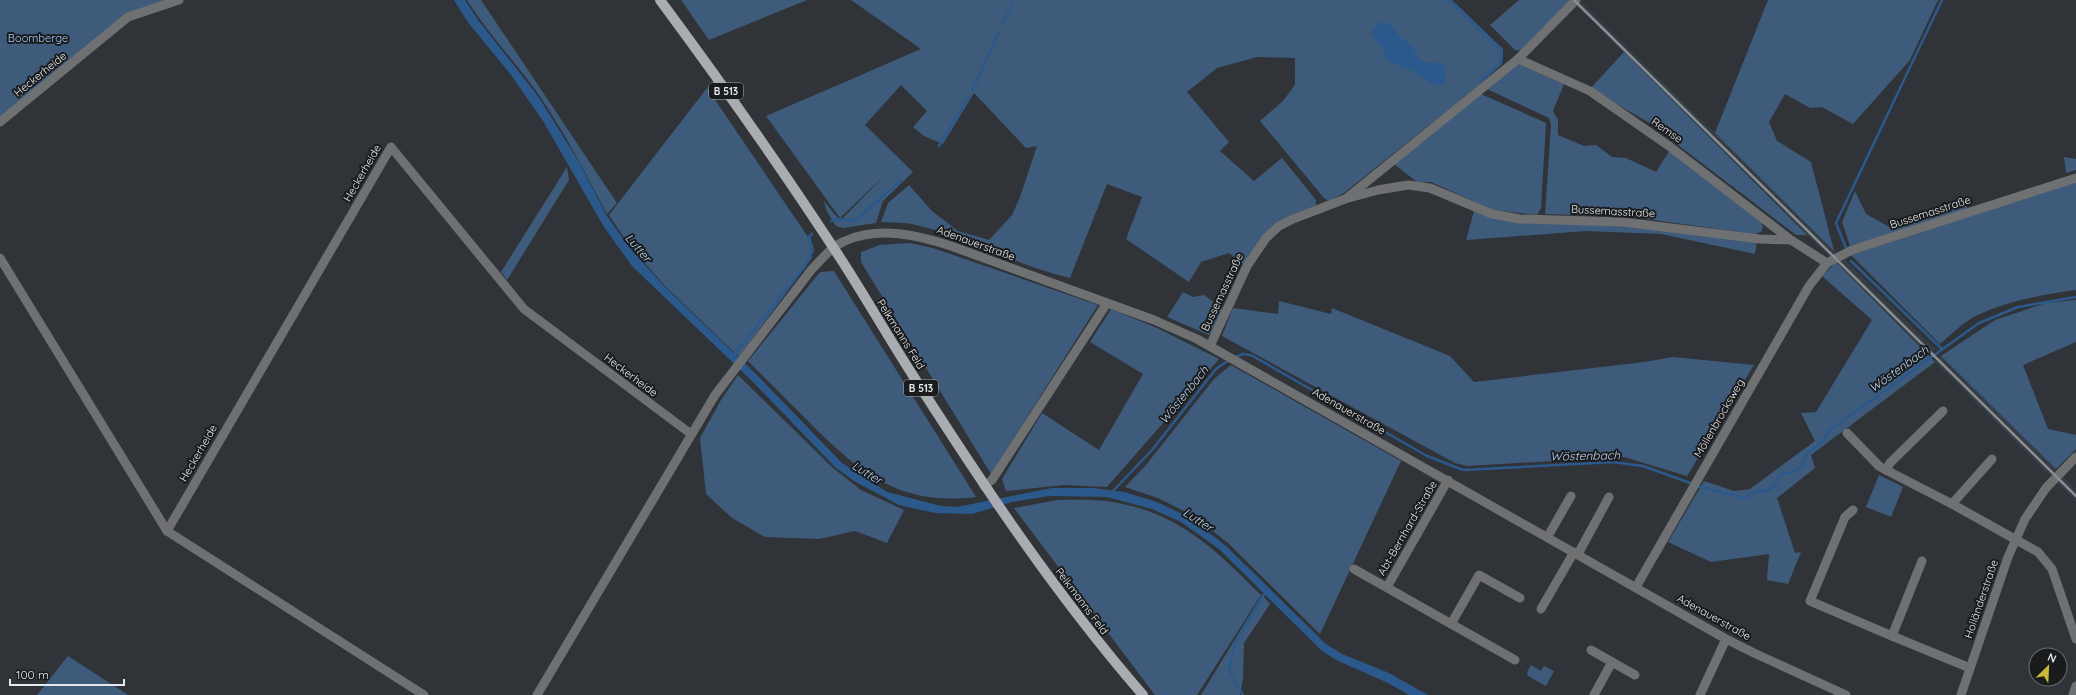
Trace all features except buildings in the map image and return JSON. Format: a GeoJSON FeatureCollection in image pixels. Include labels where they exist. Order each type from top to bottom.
{"type":"FeatureCollection","features":[{"type":"Feature","properties":{"kind":"main road","name":"Pelkmanns Feld"},"geometry":{"type":"LineString","coordinates":[[660,0],[750,125],[834,248],[1005,517],[1071,606],[1143,695]]}},
{"type":"Feature","properties":{"kind":"street","name":"Heckerheide"},"geometry":{"type":"LineString","coordinates":[[0,122],[128,17],[178,0]]}},
{"type":"Feature","properties":{"kind":"street"},"geometry":{"type":"LineString","coordinates":[[1345,199],[1518,59],[1576,0]]}},
{"type":"Feature","properties":{"kind":"street","name":"Remse"},"geometry":{"type":"LineString","coordinates":[[1518,59],[1590,91],[1670,146],[1790,240]]}},
{"type":"Feature","properties":{"kind":"street","name":"Heckerheide"},"geometry":{"type":"LineString","coordinates":[[167,531],[391,147],[524,309],[691,434]]}},
{"type":"Feature","properties":{"kind":"street","name":"Bussemasstraße"},"geometry":{"type":"LineString","coordinates":[[1210,346],[1247,266],[1266,238],[1279,226],[1293,219],[1345,199],[1378,190],[1408,185],[1430,188],[1492,214],[1520,219],[1623,222],[1760,239],[1790,240],[1827,263],[1852,250],[2076,178]]}},
{"type":"Feature","properties":{"kind":"street","name":"Adenauerstraße"},"geometry":{"type":"LineString","coordinates":[[834,248],[845,241],[879,234],[908,234],[925,238],[1164,324],[1239,362],[1548,536],[1726,639],[1795,673],[1846,695]]}},
{"type":"Feature","properties":{"kind":"street"},"geometry":{"type":"LineString","coordinates":[[537,695],[691,434],[730,373],[812,269],[834,248]]}},
{"type":"Feature","properties":{"kind":"street"},"geometry":{"type":"LineString","coordinates":[[0,258],[167,531],[424,695]]}},
{"type":"Feature","properties":{"kind":"street","name":"Möllenbrocksweg"},"geometry":{"type":"LineString","coordinates":[[1636,587],[1809,286],[1827,263]]}},
{"type":"Feature","properties":{"kind":"street"},"geometry":{"type":"LineString","coordinates":[[987,490],[1107,303]]}},
{"type":"Feature","properties":{"kind":"street"},"geometry":{"type":"LineString","coordinates":[[1886,470],[1890,463],[1943,411]]}},
{"type":"Feature","properties":{"kind":"street"},"geometry":{"type":"LineString","coordinates":[[1847,433],[1880,466],[1886,470],[1952,504],[2038,552],[2048,562],[2059,587],[2076,639]]}},
{"type":"Feature","properties":{"kind":"street","name":"Holländerstraße"},"geometry":{"type":"LineString","coordinates":[[1961,695],[2015,539],[2036,501],[2056,476],[2076,457]]}},
{"type":"Feature","properties":{"kind":"street"},"geometry":{"type":"LineString","coordinates":[[1952,504],[1992,459]]}},
{"type":"Feature","properties":{"kind":"street","name":"Abt-Bernhard-Straße"},"geometry":{"type":"LineString","coordinates":[[1387,587],[1448,480]]}},
{"type":"Feature","properties":{"kind":"street"},"geometry":{"type":"LineString","coordinates":[[1548,536],[1571,496]]}},
{"type":"Feature","properties":{"kind":"street"},"geometry":{"type":"LineString","coordinates":[[1541,609],[1609,497]]}},
{"type":"Feature","properties":{"kind":"street"},"geometry":{"type":"LineString","coordinates":[[1853,510],[1845,517],[1810,601],[1970,668]]}},
{"type":"Feature","properties":{"kind":"street"},"geometry":{"type":"LineString","coordinates":[[1892,636],[1922,561]]}},
{"type":"Feature","properties":{"kind":"street","name":"Abt-Bernhard-Straße"},"geometry":{"type":"LineString","coordinates":[[1354,569],[1515,660]]}},
{"type":"Feature","properties":{"kind":"street"},"geometry":{"type":"LineString","coordinates":[[1451,624],[1479,575],[1520,598]]}},
{"type":"Feature","properties":{"kind":"street"},"geometry":{"type":"LineString","coordinates":[[1700,695],[1726,639]]}},
{"type":"Feature","properties":{"kind":"street"},"geometry":{"type":"LineString","coordinates":[[1591,650],[1635,675]]}},
{"type":"Feature","properties":{"kind":"street"},"geometry":{"type":"LineString","coordinates":[[1594,695],[1612,662]]}},
{"type":"Feature","properties":{"kind":"street"},"geometry":{"type":"LineString","coordinates":[[2073,695],[2076,686]]}},
{"type":"Feature","properties":{"kind":"shaded area"},"geometry":{"type":"Polygon","coordinates":[[[454,0],[465,0],[478,20],[538,96],[579,162],[607,216],[629,247],[664,286],[758,376],[842,463],[887,492],[941,506],[957,507],[1052,488],[1093,488],[1124,492],[1157,502],[1191,518],[1227,547],[1326,644],[1342,654],[1389,673],[1428,695],[1409,695],[1388,683],[1336,660],[1322,651],[1219,549],[1181,522],[1152,509],[1107,497],[1049,496],[1012,502],[972,514],[935,513],[899,505],[854,481],[835,467],[752,381],[632,266],[604,227],[543,121],[511,75],[467,21],[454,0]]]}},
{"type":"Feature","properties":{"kind":"shaded area"},"geometry":{"type":"Polygon","coordinates":[[[1580,1],[1837,254],[1830,257],[1807,235],[1576,5],[1580,1]]]}},
{"type":"Feature","properties":{"kind":"shaded area"},"geometry":{"type":"Polygon","coordinates":[[[1381,21],[1393,27],[1400,37],[1411,45],[1421,61],[1443,64],[1446,71],[1444,85],[1433,85],[1413,71],[1388,61],[1384,50],[1371,34],[1373,28],[1381,21]]]}},
{"type":"Feature","properties":{"kind":"shaded area"},"geometry":{"type":"Polygon","coordinates":[[[1843,258],[1935,349],[1929,356],[1836,262],[1843,258]]]}},
{"type":"Feature","properties":{"kind":"shaded area"},"geometry":{"type":"Polygon","coordinates":[[[1941,356],[2056,469],[2050,476],[1935,362],[1941,356]]]}},
{"type":"Feature","properties":{"kind":"shaded area"},"geometry":{"type":"Polygon","coordinates":[[[2063,477],[2076,490],[2076,501],[2057,483],[2063,477]]]}},
{"type":"Feature","properties":{"kind":"green space","name":"Boomberge"},"geometry":{"type":"Polygon","coordinates":[[[0,0],[170,0],[128,14],[0,118],[0,0]]]}},
{"type":"Feature","properties":{"kind":"green space"},"geometry":{"type":"Polygon","coordinates":[[[467,0],[481,0],[617,203],[607,214],[549,109],[484,25],[467,0]]]}},
{"type":"Feature","properties":{"kind":"green space"},"geometry":{"type":"Polygon","coordinates":[[[681,0],[807,0],[709,40],[681,0]]]}},
{"type":"Feature","properties":{"kind":"green space"},"geometry":{"type":"Polygon","coordinates":[[[851,0],[1452,0],[1503,49],[1502,64],[1478,86],[1344,193],[1329,201],[1324,198],[1260,121],[1283,101],[1295,85],[1295,58],[1257,57],[1217,68],[1187,92],[1229,142],[1220,151],[1254,181],[1282,158],[1316,200],[1316,205],[1284,218],[1270,229],[1258,242],[1244,265],[1229,253],[1201,262],[1189,282],[1126,239],[1142,197],[1107,184],[1070,278],[1030,266],[932,229],[908,223],[881,222],[888,203],[909,185],[932,211],[958,231],[989,240],[1012,215],[1020,197],[1037,146],[1026,148],[974,93],[943,144],[924,136],[913,127],[927,111],[901,85],[865,125],[913,172],[883,201],[876,223],[843,228],[836,226],[826,210],[824,201],[840,221],[886,174],[840,218],[766,116],[921,49],[851,0]]]}},
{"type":"Feature","properties":{"kind":"green space"},"geometry":{"type":"Polygon","coordinates":[[[1519,0],[1570,0],[1522,51],[1515,50],[1490,25],[1519,0]]]}},
{"type":"Feature","properties":{"kind":"green space"},"geometry":{"type":"Polygon","coordinates":[[[1768,0],[1938,0],[1910,60],[1853,124],[1822,107],[1810,108],[1785,94],[1769,122],[1777,141],[1811,162],[1834,251],[1715,133],[1768,0]]]}},
{"type":"Feature","properties":{"kind":"green space"},"geometry":{"type":"Polygon","coordinates":[[[1624,52],[1807,235],[1796,235],[1648,122],[1590,89],[1624,52]]]}},
{"type":"Feature","properties":{"kind":"green space"},"geometry":{"type":"Polygon","coordinates":[[[1518,64],[1564,84],[1553,111],[1558,120],[1558,135],[1584,146],[1596,145],[1612,157],[1626,158],[1656,172],[1670,150],[1760,220],[1763,227],[1761,232],[1755,234],[1632,217],[1545,214],[1551,125],[1549,118],[1487,89],[1518,64]]]}},
{"type":"Feature","properties":{"kind":"green space"},"geometry":{"type":"Polygon","coordinates":[[[707,88],[810,240],[812,258],[739,357],[665,286],[629,245],[609,215],[707,88]]]}},
{"type":"Feature","properties":{"kind":"green space"},"geometry":{"type":"Polygon","coordinates":[[[1481,94],[1546,123],[1541,208],[1537,215],[1493,210],[1431,182],[1417,182],[1394,164],[1481,94]]]}},
{"type":"Feature","properties":{"kind":"green space"},"geometry":{"type":"Polygon","coordinates":[[[2064,157],[2076,159],[2076,170],[2066,173],[2064,157]]]}},
{"type":"Feature","properties":{"kind":"green space"},"geometry":{"type":"Polygon","coordinates":[[[567,167],[569,180],[507,280],[501,272],[567,167]]]}},
{"type":"Feature","properties":{"kind":"green space"},"geometry":{"type":"Polygon","coordinates":[[[2076,182],[2076,290],[2024,299],[1986,311],[1965,322],[1940,344],[1851,255],[2076,182]]]}},
{"type":"Feature","properties":{"kind":"green space"},"geometry":{"type":"Polygon","coordinates":[[[1855,191],[1866,214],[1891,228],[1965,204],[1969,211],[1850,246],[1842,222],[1855,191]]]}},
{"type":"Feature","properties":{"kind":"green space"},"geometry":{"type":"Polygon","coordinates":[[[1474,211],[1640,227],[1757,241],[1755,254],[1661,234],[1586,231],[1466,240],[1474,211]]]}},
{"type":"Feature","properties":{"kind":"green space"},"geometry":{"type":"Polygon","coordinates":[[[910,243],[933,248],[1098,305],[991,474],[861,262],[861,252],[880,245],[910,243]]]}},
{"type":"Feature","properties":{"kind":"green space"},"geometry":{"type":"Polygon","coordinates":[[[1836,262],[1935,362],[1811,455],[1815,468],[1777,498],[1795,553],[1801,552],[1788,584],[1767,580],[1769,554],[1711,562],[1668,542],[1704,481],[1734,491],[1750,489],[1815,441],[1801,413],[1816,412],[1872,320],[1822,276],[1836,262]]]}},
{"type":"Feature","properties":{"kind":"green space"},"geometry":{"type":"Polygon","coordinates":[[[834,271],[976,497],[949,498],[925,496],[904,491],[884,483],[847,458],[829,442],[748,361],[820,272],[834,271]]]}},
{"type":"Feature","properties":{"kind":"green space"},"geometry":{"type":"Polygon","coordinates":[[[1183,292],[1193,297],[1204,295],[1224,310],[1215,328],[1209,335],[1167,317],[1183,292]]]}},
{"type":"Feature","properties":{"kind":"green space"},"geometry":{"type":"Polygon","coordinates":[[[2076,300],[2076,342],[2023,365],[2048,429],[2076,435],[2076,449],[2056,469],[1941,356],[1995,320],[2046,303],[2076,300]]]}},
{"type":"Feature","properties":{"kind":"green space"},"geometry":{"type":"Polygon","coordinates":[[[1279,301],[1331,314],[1332,308],[1450,356],[1474,382],[1644,362],[1673,357],[1754,365],[1687,476],[1624,457],[1467,466],[1455,463],[1222,336],[1233,308],[1278,314],[1279,301]]]}},
{"type":"Feature","properties":{"kind":"green space"},"geometry":{"type":"Polygon","coordinates":[[[1111,309],[1157,328],[1219,359],[1107,487],[1064,485],[1006,491],[1002,479],[1042,413],[1099,450],[1143,374],[1090,342],[1111,309]]]}},
{"type":"Feature","properties":{"kind":"green space"},"geometry":{"type":"Polygon","coordinates":[[[1231,365],[1401,461],[1320,634],[1228,543],[1194,516],[1158,498],[1125,487],[1146,465],[1214,379],[1231,365]]]}},
{"type":"Feature","properties":{"kind":"green space"},"geometry":{"type":"Polygon","coordinates":[[[738,375],[833,468],[861,490],[904,510],[887,543],[855,531],[819,539],[765,537],[732,518],[706,494],[700,438],[721,400],[738,375]]]}},
{"type":"Feature","properties":{"kind":"green space"},"geometry":{"type":"Polygon","coordinates":[[[1879,475],[1903,487],[1891,517],[1866,507],[1879,475]]]}},
{"type":"Feature","properties":{"kind":"green space"},"geometry":{"type":"Polygon","coordinates":[[[1057,500],[1092,500],[1112,502],[1136,507],[1177,524],[1211,548],[1261,595],[1197,695],[1155,695],[1014,508],[1057,500]]]}},
{"type":"Feature","properties":{"kind":"green space"},"geometry":{"type":"Polygon","coordinates":[[[1262,595],[1270,604],[1244,643],[1243,678],[1240,695],[1201,695],[1262,595]]]}},
{"type":"Feature","properties":{"kind":"green space"},"geometry":{"type":"Polygon","coordinates":[[[68,656],[128,695],[37,695],[68,656]]]}},
{"type":"Feature","properties":{"kind":"green space"},"geometry":{"type":"Polygon","coordinates":[[[1531,665],[1541,671],[1544,666],[1554,671],[1546,686],[1528,676],[1527,672],[1531,665]]]}},
{"type":"Feature","properties":{"kind":"waterway"},"geometry":{"type":"LineString","coordinates":[[1449,0],[1502,51],[1501,62],[1480,81]]}},
{"type":"Feature","properties":{"kind":"waterway"},"geometry":{"type":"LineString","coordinates":[[1846,248],[1836,223],[1942,0]]}},
{"type":"Feature","properties":{"kind":"waterway"},"geometry":{"type":"LineString","coordinates":[[1003,23],[1013,4]]}},
{"type":"Feature","properties":{"kind":"waterway"},"geometry":{"type":"LineString","coordinates":[[972,91],[999,32]]}},
{"type":"Feature","properties":{"kind":"waterway"},"geometry":{"type":"LineString","coordinates":[[939,146],[969,97]]}},
{"type":"Feature","properties":{"kind":"waterway"},"geometry":{"type":"LineString","coordinates":[[831,221],[837,219],[855,221],[901,180]]}},
{"type":"Feature","properties":{"kind":"waterway"},"geometry":{"type":"LineString","coordinates":[[733,356],[805,266],[813,250],[809,237],[812,234]]}},
{"type":"Feature","properties":{"kind":"waterway"},"geometry":{"type":"LineString","coordinates":[[1851,261],[1942,349]]}},
{"type":"Feature","properties":{"kind":"waterway","name":"Wöstenbach"},"geometry":{"type":"LineString","coordinates":[[1697,486],[1744,498],[1758,491],[1768,491],[1775,485],[1778,477],[1795,471],[1802,466],[1807,453],[1819,445],[1831,429],[1979,323],[2018,307],[2076,297]]}},
{"type":"Feature","properties":{"kind":"waterway","name":"Wöstenbach"},"geometry":{"type":"LineString","coordinates":[[1236,357],[1243,354],[1251,355],[1427,456],[1463,470],[1613,462],[1643,466],[1693,484]]}},
{"type":"Feature","properties":{"kind":"waterway","name":"Wöstenbach"},"geometry":{"type":"LineString","coordinates":[[1112,492],[1152,450],[1216,369],[1229,360]]}},
{"type":"Feature","properties":{"kind":"waterway"},"geometry":{"type":"LineString","coordinates":[[1243,695],[1229,670],[1236,641],[1265,593]]}},
{"type":"Feature","properties":{"kind":"railway"},"geometry":{"type":"LineString","coordinates":[[1574,0],[2076,496]]}},
{"type":"Feature","properties":{"kind":"water label","name":"Lutter"},"geometry":{"type":"Point","coordinates":[638,248]}},
{"type":"Feature","properties":{"kind":"water label","name":"Lutter"},"geometry":{"type":"Point","coordinates":[867,473]}},
{"type":"Feature","properties":{"kind":"water label","name":"Lutter"},"geometry":{"type":"Point","coordinates":[1198,520]}}]}
